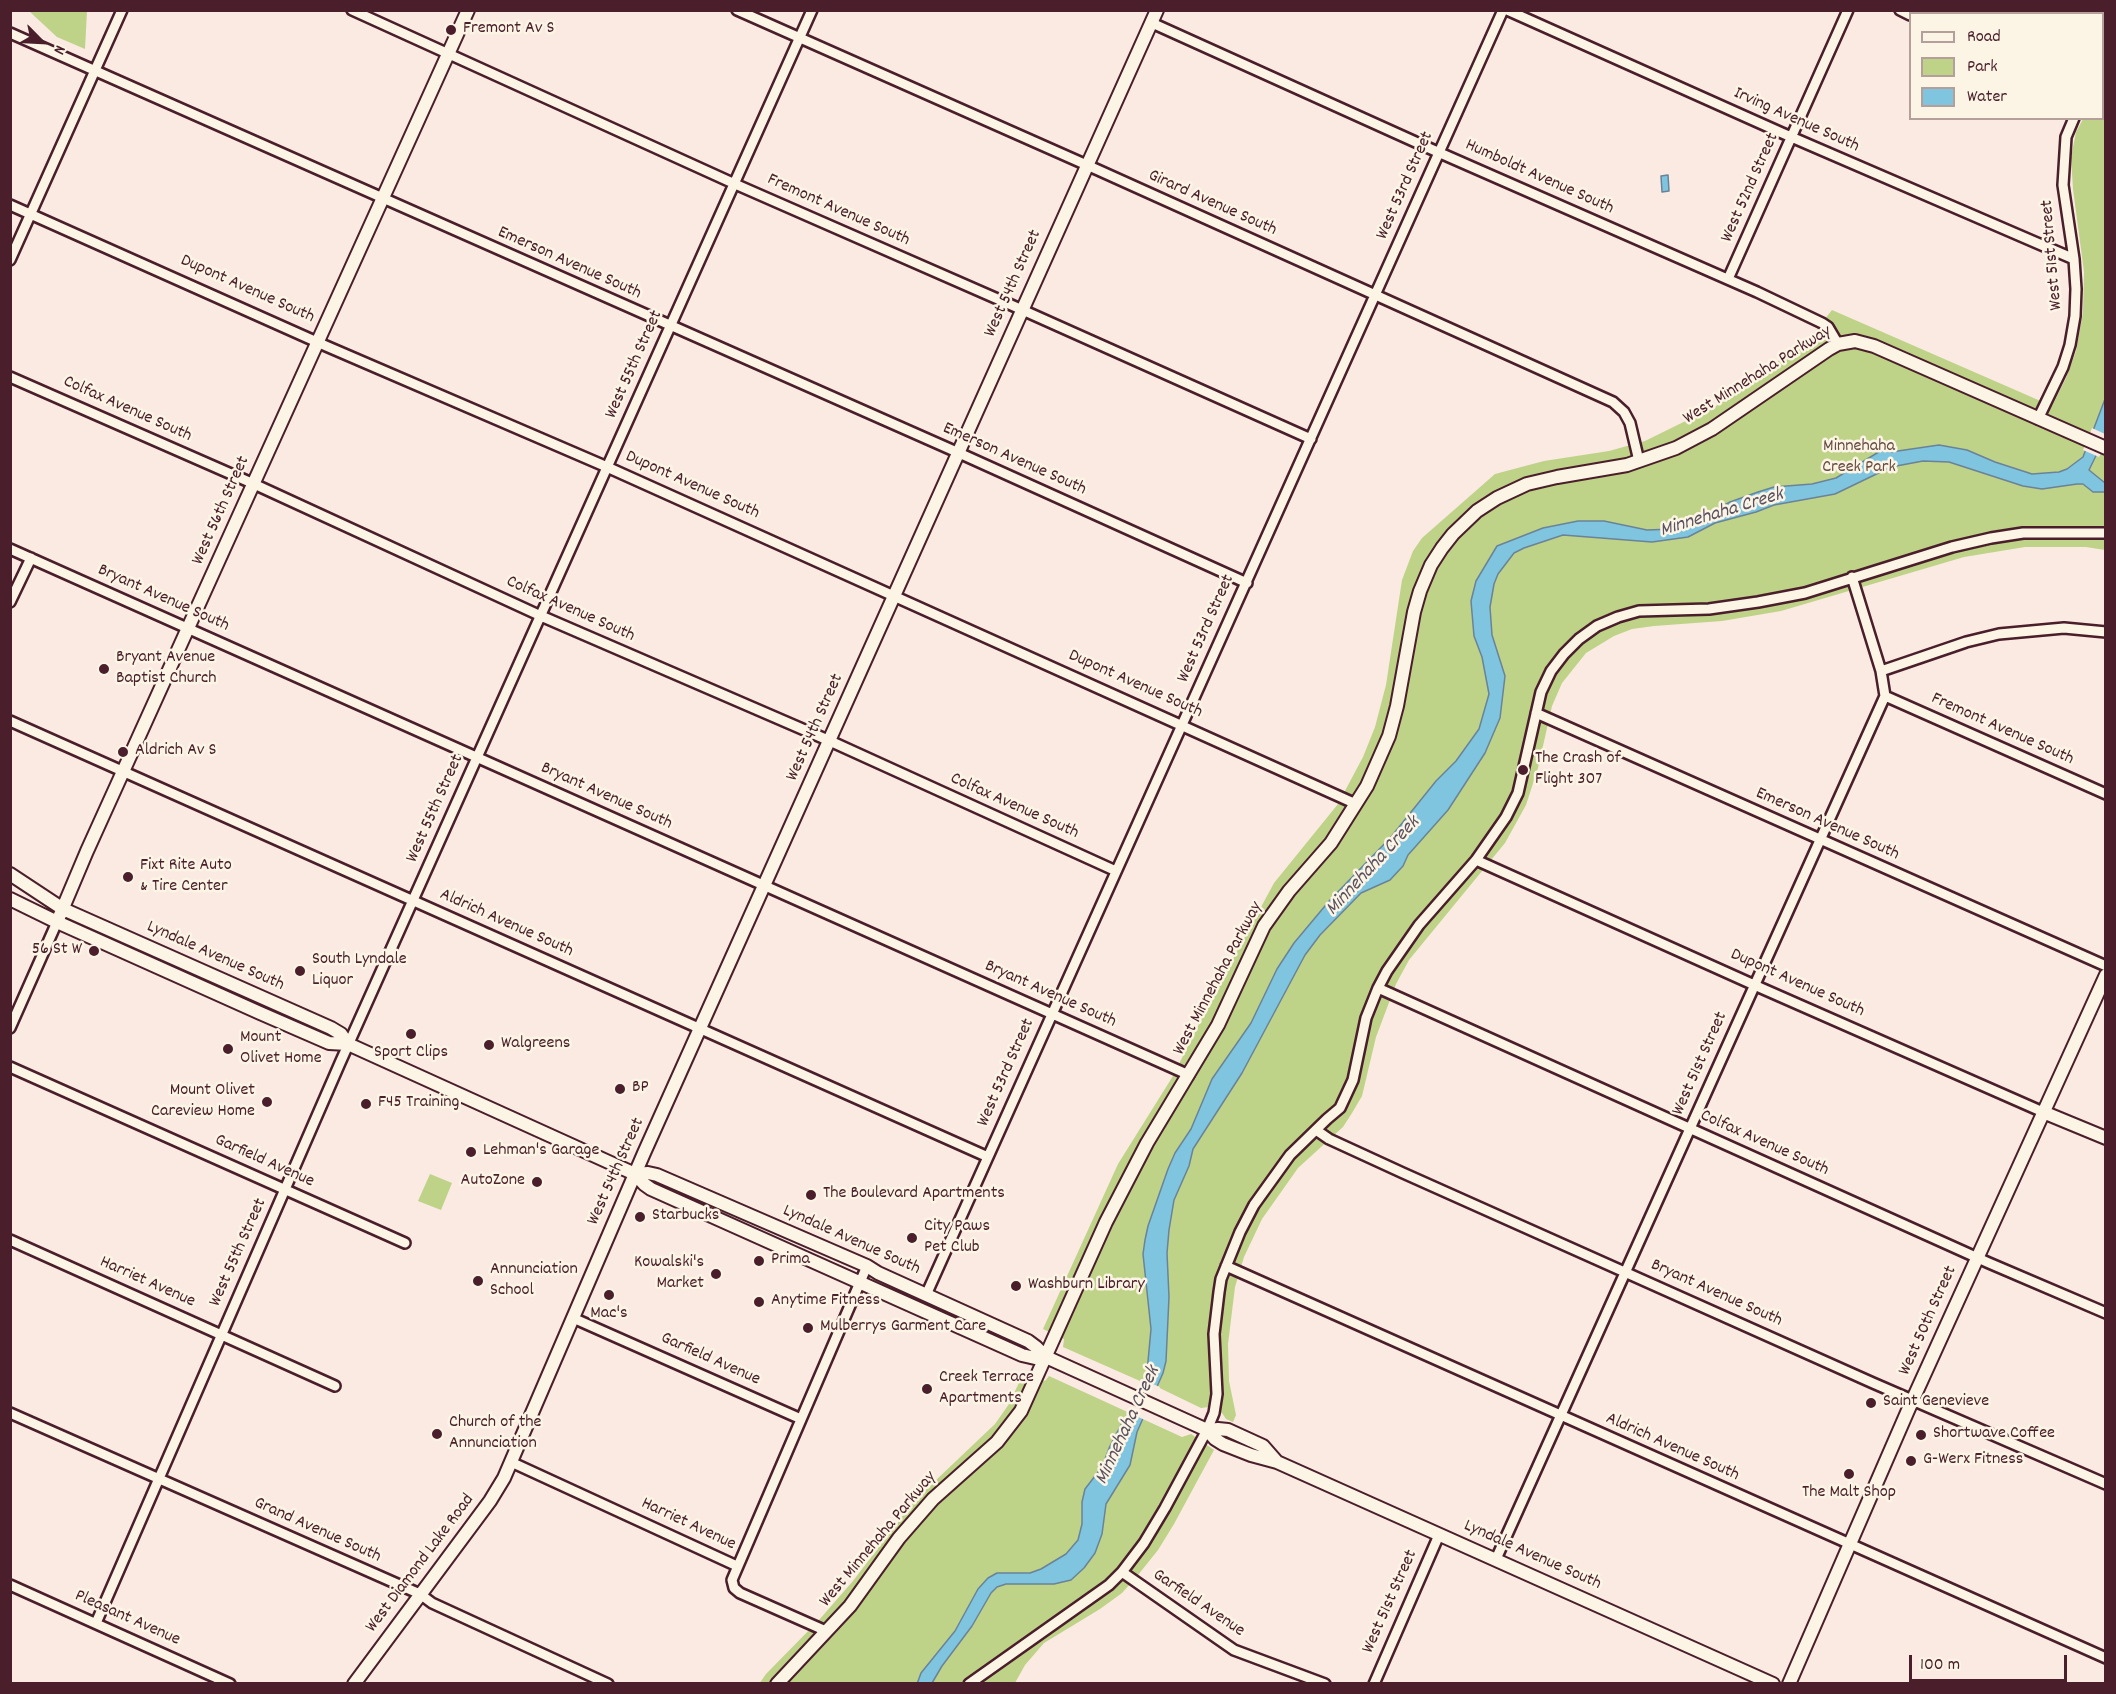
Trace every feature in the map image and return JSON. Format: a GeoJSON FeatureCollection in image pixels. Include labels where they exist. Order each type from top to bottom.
{"type":"FeatureCollection","features":[{"type":"Feature","properties":{"kind":"street"},"geometry":{"type":"LineString","coordinates":[[10,260],[122,10]]}},
{"type":"Feature","properties":{"kind":"street","name":"Fremont Avenue South"},"geometry":{"type":"LineString","coordinates":[[352,10],[735,184],[1311,439]]}},
{"type":"Feature","properties":{"kind":"street","name":"West 56th Street"},"geometry":{"type":"LineString","coordinates":[[10,1028],[87,851],[468,10]]}},
{"type":"Feature","properties":{"kind":"street","name":"Girard Avenue South"},"geometry":{"type":"LineString","coordinates":[[737,10],[1088,165],[1613,402],[1624,412],[1630,423],[1639,461]]}},
{"type":"Feature","properties":{"kind":"street","name":"West 55th Street"},"geometry":{"type":"LineString","coordinates":[[96,1623],[348,1044],[812,10]]}},
{"type":"Feature","properties":{"kind":"street","name":"West 54th Street"},"geometry":{"type":"LineString","coordinates":[[511,1462],[635,1174],[1157,10]]}},
{"type":"Feature","properties":{"kind":"street","name":"Irving Avenue South"},"geometry":{"type":"LineString","coordinates":[[1505,10],[2074,259]]}},
{"type":"Feature","properties":{"kind":"street","name":"West 53rd Street"},"geometry":{"type":"LineString","coordinates":[[926,1295],[1439,152],[1505,10]]}},
{"type":"Feature","properties":{"kind":"street","name":"West 52nd Street"},"geometry":{"type":"LineString","coordinates":[[1728,279],[1848,10]]}},
{"type":"Feature","properties":{"kind":"street","name":"Humboldt Avenue South"},"geometry":{"type":"LineString","coordinates":[[1152,23],[1728,279],[1822,323],[1828,327],[1838,344]]}},
{"type":"Feature","properties":{"kind":"street","name":"Emerson Avenue South"},"geometry":{"type":"LineString","coordinates":[[10,33],[959,453],[1246,583]]}},
{"type":"Feature","properties":{"kind":"street","name":"West 51st Street"},"geometry":{"type":"LineString","coordinates":[[2038,419],[2070,345],[2075,316],[2074,259],[2063,185],[2066,137],[2073,120]]}},
{"type":"Feature","properties":{"kind":"street","name":"Dupont Avenue South"},"geometry":{"type":"LineString","coordinates":[[10,205],[607,467],[1356,804]]}},
{"type":"Feature","properties":{"kind":"street","name":"West Minnehaha Parkway"},"geometry":{"type":"LineString","coordinates":[[777,1683],[849,1606],[899,1538],[933,1499],[1004,1434],[1021,1411],[1106,1222],[1147,1143],[1218,1025],[1270,915],[1331,843],[1367,786],[1389,736],[1402,685],[1414,612],[1420,591],[1431,566],[1453,534],[1477,511],[1514,490],[1544,480],[1627,465],[1676,448],[1712,429],[1838,344],[1854,341],[1874,346],[2106,447]]}},
{"type":"Feature","properties":{"kind":"street","name":"Colfax Avenue South"},"geometry":{"type":"LineString","coordinates":[[10,377],[254,484],[541,616],[830,741],[1116,871]]}},
{"type":"Feature","properties":{"kind":"street"},"geometry":{"type":"LineString","coordinates":[[969,1683],[1083,1604],[1122,1572],[1144,1543],[1165,1508],[1207,1430],[1216,1406],[1214,1334],[1221,1279],[1240,1232],[1254,1205],[1290,1155],[1340,1108],[1350,1089],[1365,1024],[1387,971],[1419,924],[1476,860],[1506,817],[1518,793],[1541,692],[1551,672],[1564,654],[1588,632],[1618,616],[1639,611],[1709,609],[1805,593],[1952,547],[1991,538],[2023,533],[2106,533]]}},
{"type":"Feature","properties":{"kind":"street","name":"Bryant Avenue South"},"geometry":{"type":"LineString","coordinates":[[10,549],[1189,1076]]}},
{"type":"Feature","properties":{"kind":"street"},"geometry":{"type":"LineString","coordinates":[[10,602],[31,558]]}},
{"type":"Feature","properties":{"kind":"street"},"geometry":{"type":"LineString","coordinates":[[1852,577],[1881,671],[1885,696]]}},
{"type":"Feature","properties":{"kind":"street"},"geometry":{"type":"LineString","coordinates":[[1881,671],[1965,642],[2000,634],[2064,628],[2106,632]]}},
{"type":"Feature","properties":{"kind":"street","name":"Fremont Avenue South"},"geometry":{"type":"LineString","coordinates":[[1885,696],[2106,794]]}},
{"type":"Feature","properties":{"kind":"street","name":"West 51st Street"},"geometry":{"type":"LineString","coordinates":[[1496,1559],[1885,696]]}},
{"type":"Feature","properties":{"kind":"street","name":"Emerson Avenue South"},"geometry":{"type":"LineString","coordinates":[[1536,713],[2106,966]]}},
{"type":"Feature","properties":{"kind":"street","name":"Aldrich Avenue South"},"geometry":{"type":"LineString","coordinates":[[10,721],[988,1157]]}},
{"type":"Feature","properties":{"kind":"street","name":"Dupont Avenue South"},"geometry":{"type":"LineString","coordinates":[[1476,860],[1754,985],[2106,1138]]}},
{"type":"Feature","properties":{"kind":"street","name":"Lyndale Avenue South"},"geometry":{"type":"LineString","coordinates":[[10,874],[63,909],[331,1028],[343,1036],[348,1044]]}},
{"type":"Feature","properties":{"kind":"street","name":"Lyndale Avenue South"},"geometry":{"type":"LineString","coordinates":[[10,898],[57,922],[319,1039],[333,1044],[348,1044],[635,1174],[651,1188],[1022,1355],[1035,1358],[1046,1357]]}},
{"type":"Feature","properties":{"kind":"street","name":"West 50th Street"},"geometry":{"type":"LineString","coordinates":[[1788,1683],[1977,1257],[2106,975]]}},
{"type":"Feature","properties":{"kind":"street","name":"Colfax Avenue South"},"geometry":{"type":"LineString","coordinates":[[1378,988],[2106,1313]]}},
{"type":"Feature","properties":{"kind":"street","name":"Garfield Avenue"},"geometry":{"type":"LineString","coordinates":[[10,1066],[405,1243]]}},
{"type":"Feature","properties":{"kind":"street","name":"Bryant Avenue South"},"geometry":{"type":"LineString","coordinates":[[1316,1130],[1335,1142],[1403,1173],[2106,1484]]}},
{"type":"Feature","properties":{"kind":"street","name":"Lyndale Avenue South"},"geometry":{"type":"LineString","coordinates":[[635,1174],[657,1175],[867,1266],[1028,1341],[1046,1357],[1207,1430],[1218,1428],[1228,1430],[1263,1446],[1277,1462],[1773,1683]]}},
{"type":"Feature","properties":{"kind":"street","name":"Harriet Avenue"},"geometry":{"type":"LineString","coordinates":[[10,1240],[335,1386]]}},
{"type":"Feature","properties":{"kind":"street"},"geometry":{"type":"LineString","coordinates":[[737,1566],[867,1266]]}},
{"type":"Feature","properties":{"kind":"street","name":"Aldrich Avenue South"},"geometry":{"type":"LineString","coordinates":[[1226,1266],[2106,1658]]}},
{"type":"Feature","properties":{"kind":"street","name":"Garfield Avenue"},"geometry":{"type":"LineString","coordinates":[[573,1318],[801,1419]]}},
{"type":"Feature","properties":{"kind":"street","name":"Grand Avenue South"},"geometry":{"type":"LineString","coordinates":[[10,1413],[420,1594],[432,1603],[608,1683]]}},
{"type":"Feature","properties":{"kind":"street","name":"Harriet Avenue"},"geometry":{"type":"LineString","coordinates":[[511,1462],[737,1566],[732,1580],[737,1591],[826,1631]]}},
{"type":"Feature","properties":{"kind":"street","name":"West Diamond Lake Road"},"geometry":{"type":"LineString","coordinates":[[354,1683],[490,1501],[511,1462]]}},
{"type":"Feature","properties":{"kind":"street","name":"West 51st Street"},"geometry":{"type":"LineString","coordinates":[[1375,1681],[1439,1535]]}},
{"type":"Feature","properties":{"kind":"street","name":"Garfield Avenue"},"geometry":{"type":"LineString","coordinates":[[1122,1572],[1237,1652],[1325,1683]]}},
{"type":"Feature","properties":{"kind":"street","name":"Pleasant Avenue"},"geometry":{"type":"LineString","coordinates":[[10,1585],[230,1683]]}},
{"type":"Feature","properties":{"kind":"street"},"geometry":{"type":"LineString","coordinates":[[1375,1681],[1387,1683]]}},
{"type":"Feature","properties":{"kind":"green space"},"geometry":{"type":"Polygon","coordinates":[[[29,11],[87,11],[85,49],[57,37],[29,11]]]}},
{"type":"Feature","properties":{"kind":"green space","name":"Minnehaha Creek Park"},"geometry":{"type":"Polygon","coordinates":[[[2105,116],[2105,550],[2086,547],[2025,547],[1964,557],[1781,611],[1722,621],[1632,629],[1614,636],[1586,653],[1562,683],[1552,706],[1538,768],[1526,805],[1505,843],[1409,960],[1396,984],[1376,1037],[1362,1096],[1343,1127],[1298,1168],[1262,1219],[1244,1257],[1235,1287],[1228,1344],[1229,1381],[1236,1415],[1233,1422],[1226,1419],[1222,1413],[1209,1407],[1201,1408],[1141,1379],[1140,1381],[1063,1347],[1064,1339],[1043,1329],[1118,1164],[1173,1076],[1274,883],[1338,804],[1363,757],[1375,727],[1386,685],[1402,580],[1413,551],[1422,538],[1495,474],[1544,461],[1609,451],[1645,441],[1716,406],[1810,338],[1832,310],[2052,406],[2076,351],[2083,312],[2084,272],[2071,158],[2076,132],[2082,120],[2104,120],[2105,116]]]}},
{"type":"Feature","properties":{"kind":"green space"},"geometry":{"type":"Polygon","coordinates":[[[430,1174],[452,1183],[441,1210],[418,1201],[430,1174]]]}},
{"type":"Feature","properties":{"kind":"green space"},"geometry":{"type":"Polygon","coordinates":[[[1024,1372],[1045,1381],[1049,1376],[1182,1437],[1191,1434],[1214,1450],[1174,1524],[1158,1550],[1138,1575],[1122,1593],[1100,1609],[1044,1643],[1025,1665],[1015,1683],[759,1684],[853,1581],[914,1501],[995,1424],[1009,1404],[1024,1372]]]}},
{"type":"Feature","properties":{"kind":"water"},"geometry":{"type":"Polygon","coordinates":[[[1668,175],[1669,191],[1662,192],[1661,176],[1668,175]]]}},
{"type":"Feature","properties":{"kind":"water","name":"Minnehaha Creek"},"geometry":{"type":"Polygon","coordinates":[[[2105,399],[2105,437],[2089,470],[2105,483],[2105,492],[2093,492],[2083,484],[2042,489],[2023,486],[1949,462],[1923,461],[1891,467],[1835,494],[1774,505],[1715,523],[1688,537],[1652,542],[1563,535],[1514,553],[1498,574],[1490,607],[1492,635],[1505,676],[1500,718],[1485,753],[1448,810],[1408,855],[1403,866],[1390,880],[1361,893],[1320,935],[1305,955],[1242,1073],[1193,1149],[1189,1166],[1174,1200],[1169,1230],[1166,1361],[1137,1432],[1130,1465],[1106,1504],[1102,1534],[1095,1553],[1071,1580],[1054,1584],[1006,1584],[997,1587],[932,1683],[917,1684],[921,1673],[955,1631],[978,1589],[988,1578],[997,1573],[1030,1573],[1041,1569],[1066,1554],[1078,1540],[1085,1489],[1102,1467],[1110,1446],[1129,1415],[1147,1372],[1151,1329],[1143,1254],[1148,1226],[1168,1169],[1175,1153],[1191,1129],[1212,1079],[1251,1023],[1277,969],[1294,943],[1330,900],[1391,837],[1436,781],[1456,761],[1479,729],[1489,694],[1482,657],[1474,636],[1471,601],[1476,581],[1497,546],[1543,528],[1578,521],[1604,521],[1647,530],[1674,529],[1694,522],[1730,502],[1758,492],[1774,487],[1812,484],[1836,478],[1882,450],[1891,452],[1939,445],[1967,450],[2032,474],[2059,472],[2083,457],[2105,399]]]}},
{"type":"Feature","properties":{"kind":"pier"},"geometry":{"type":"Polygon","coordinates":[[[2092,428],[2105,434],[2106,444],[2099,457],[2083,450],[2092,428]]]}},
{"type":"Feature","properties":{"kind":"pier"},"geometry":{"type":"Polygon","coordinates":[[[1141,1379],[1160,1387],[1145,1420],[1127,1412],[1141,1379]]]}},
{"type":"Feature","properties":{"kind":"place","name":"Fremont Av S"},"geometry":{"type":"Point","coordinates":[451,30]}},
{"type":"Feature","properties":{"kind":"place","name":"Bryant Avenue Baptist Church"},"geometry":{"type":"Point","coordinates":[104,669]}},
{"type":"Feature","properties":{"kind":"place","name":"Aldrich Av S"},"geometry":{"type":"Point","coordinates":[123,752]}},
{"type":"Feature","properties":{"kind":"place","name":"The Crash of Flight 307"},"geometry":{"type":"Point","coordinates":[1523,770]}},
{"type":"Feature","properties":{"kind":"place","name":"Fixt Rite Auto & Tire Center"},"geometry":{"type":"Point","coordinates":[128,877]}},
{"type":"Feature","properties":{"kind":"place","name":"56 St W"},"geometry":{"type":"Point","coordinates":[94,951]}},
{"type":"Feature","properties":{"kind":"place","name":"South Lyndale Liquor"},"geometry":{"type":"Point","coordinates":[300,971]}},
{"type":"Feature","properties":{"kind":"place","name":"Sport Clips"},"geometry":{"type":"Point","coordinates":[411,1034]}},
{"type":"Feature","properties":{"kind":"place","name":"Walgreens"},"geometry":{"type":"Point","coordinates":[489,1045]}},
{"type":"Feature","properties":{"kind":"place","name":"Mount Olivet Home"},"geometry":{"type":"Point","coordinates":[228,1049]}},
{"type":"Feature","properties":{"kind":"place","name":"BP"},"geometry":{"type":"Point","coordinates":[620,1089]}},
{"type":"Feature","properties":{"kind":"place","name":"Mount Olivet Careview Home"},"geometry":{"type":"Point","coordinates":[267,1102]}},
{"type":"Feature","properties":{"kind":"place","name":"F45 Training"},"geometry":{"type":"Point","coordinates":[366,1104]}},
{"type":"Feature","properties":{"kind":"place","name":"Lehman's Garage"},"geometry":{"type":"Point","coordinates":[471,1152]}},
{"type":"Feature","properties":{"kind":"place","name":"AutoZone"},"geometry":{"type":"Point","coordinates":[537,1182]}},
{"type":"Feature","properties":{"kind":"place","name":"The Boulevard Apartments"},"geometry":{"type":"Point","coordinates":[811,1195]}},
{"type":"Feature","properties":{"kind":"place","name":"Starbucks"},"geometry":{"type":"Point","coordinates":[640,1217]}},
{"type":"Feature","properties":{"kind":"place","name":"City Paws Pet Club"},"geometry":{"type":"Point","coordinates":[912,1238]}},
{"type":"Feature","properties":{"kind":"place","name":"Prima"},"geometry":{"type":"Point","coordinates":[759,1261]}},
{"type":"Feature","properties":{"kind":"place","name":"Kowalski's Market"},"geometry":{"type":"Point","coordinates":[716,1274]}},
{"type":"Feature","properties":{"kind":"place","name":"Annunciation School"},"geometry":{"type":"Point","coordinates":[478,1281]}},
{"type":"Feature","properties":{"kind":"place","name":"Washburn Library"},"geometry":{"type":"Point","coordinates":[1016,1286]}},
{"type":"Feature","properties":{"kind":"place","name":"Mac's"},"geometry":{"type":"Point","coordinates":[609,1295]}},
{"type":"Feature","properties":{"kind":"place","name":"Anytime Fitness"},"geometry":{"type":"Point","coordinates":[759,1302]}},
{"type":"Feature","properties":{"kind":"place","name":"Mulberrys Garment Care"},"geometry":{"type":"Point","coordinates":[808,1328]}},
{"type":"Feature","properties":{"kind":"place","name":"Creek Terrace Apartments"},"geometry":{"type":"Point","coordinates":[927,1389]}},
{"type":"Feature","properties":{"kind":"place","name":"Saint Genevieve"},"geometry":{"type":"Point","coordinates":[1871,1403]}},
{"type":"Feature","properties":{"kind":"place","name":"Church of the Annunciation"},"geometry":{"type":"Point","coordinates":[437,1434]}},
{"type":"Feature","properties":{"kind":"place","name":"Shortwave Coffee"},"geometry":{"type":"Point","coordinates":[1921,1435]}},
{"type":"Feature","properties":{"kind":"place","name":"G-Werx Fitness"},"geometry":{"type":"Point","coordinates":[1911,1461]}},
{"type":"Feature","properties":{"kind":"place","name":"The Malt Shop"},"geometry":{"type":"Point","coordinates":[1849,1474]}}]}
